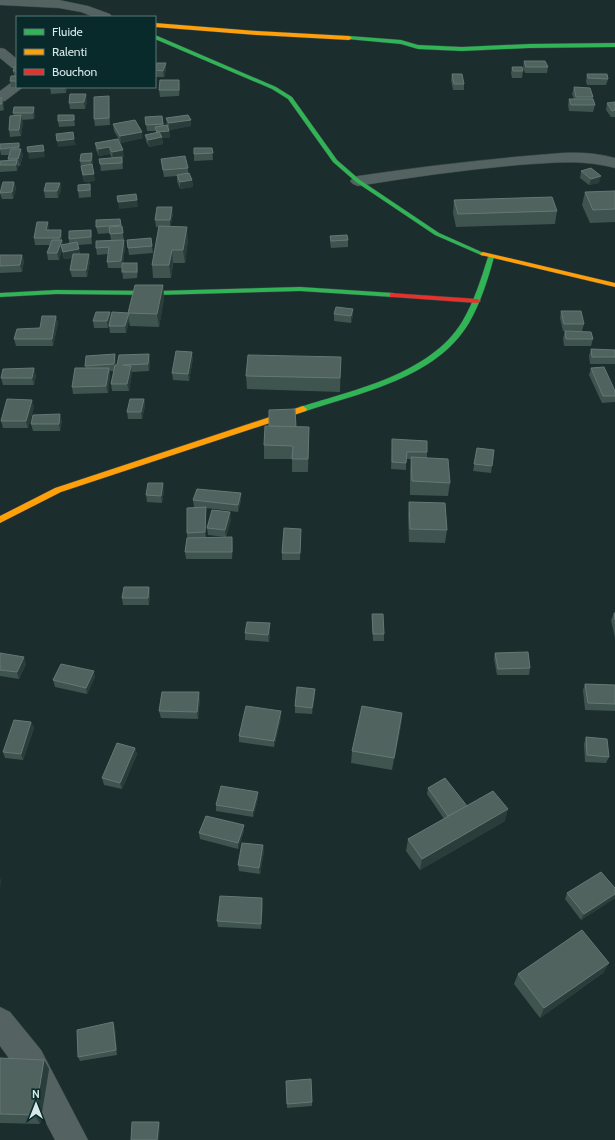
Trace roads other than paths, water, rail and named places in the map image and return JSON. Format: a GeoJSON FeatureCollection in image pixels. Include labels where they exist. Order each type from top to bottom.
{"type":"FeatureCollection","features":[{"type":"Feature","properties":{"kind":"street"},"geometry":{"type":"LineString","coordinates":[[0,1],[83,5],[104,16]]}},
{"type":"Feature","properties":{"kind":"street"},"geometry":{"type":"LineString","coordinates":[[156,26],[377,39],[401,42],[418,47],[462,50],[529,46],[615,45]]}},
{"type":"Feature","properties":{"kind":"street"},"geometry":{"type":"LineString","coordinates":[[156,36],[274,88],[290,98],[335,160],[358,180],[437,234],[471,250],[491,257],[615,285]]}},
{"type":"Feature","properties":{"kind":"street"},"geometry":{"type":"LineString","coordinates":[[0,52],[16,64]]}},
{"type":"Feature","properties":{"kind":"street"},"geometry":{"type":"LineString","coordinates":[[0,98],[16,86]]}},
{"type":"Feature","properties":{"kind":"street"},"geometry":{"type":"LineString","coordinates":[[358,180],[487,163],[555,158],[588,157],[615,163]]}},
{"type":"Feature","properties":{"kind":"street"},"geometry":{"type":"LineString","coordinates":[[0,520],[58,490],[401,376],[436,356],[459,332],[477,302],[491,257]]}},
{"type":"Feature","properties":{"kind":"street"},"geometry":{"type":"LineString","coordinates":[[0,295],[56,292],[157,293],[300,289],[477,302]]}},
{"type":"Feature","properties":{"kind":"street"},"geometry":{"type":"LineString","coordinates":[[0,1022],[30,1061],[72,1140]]}}]}
